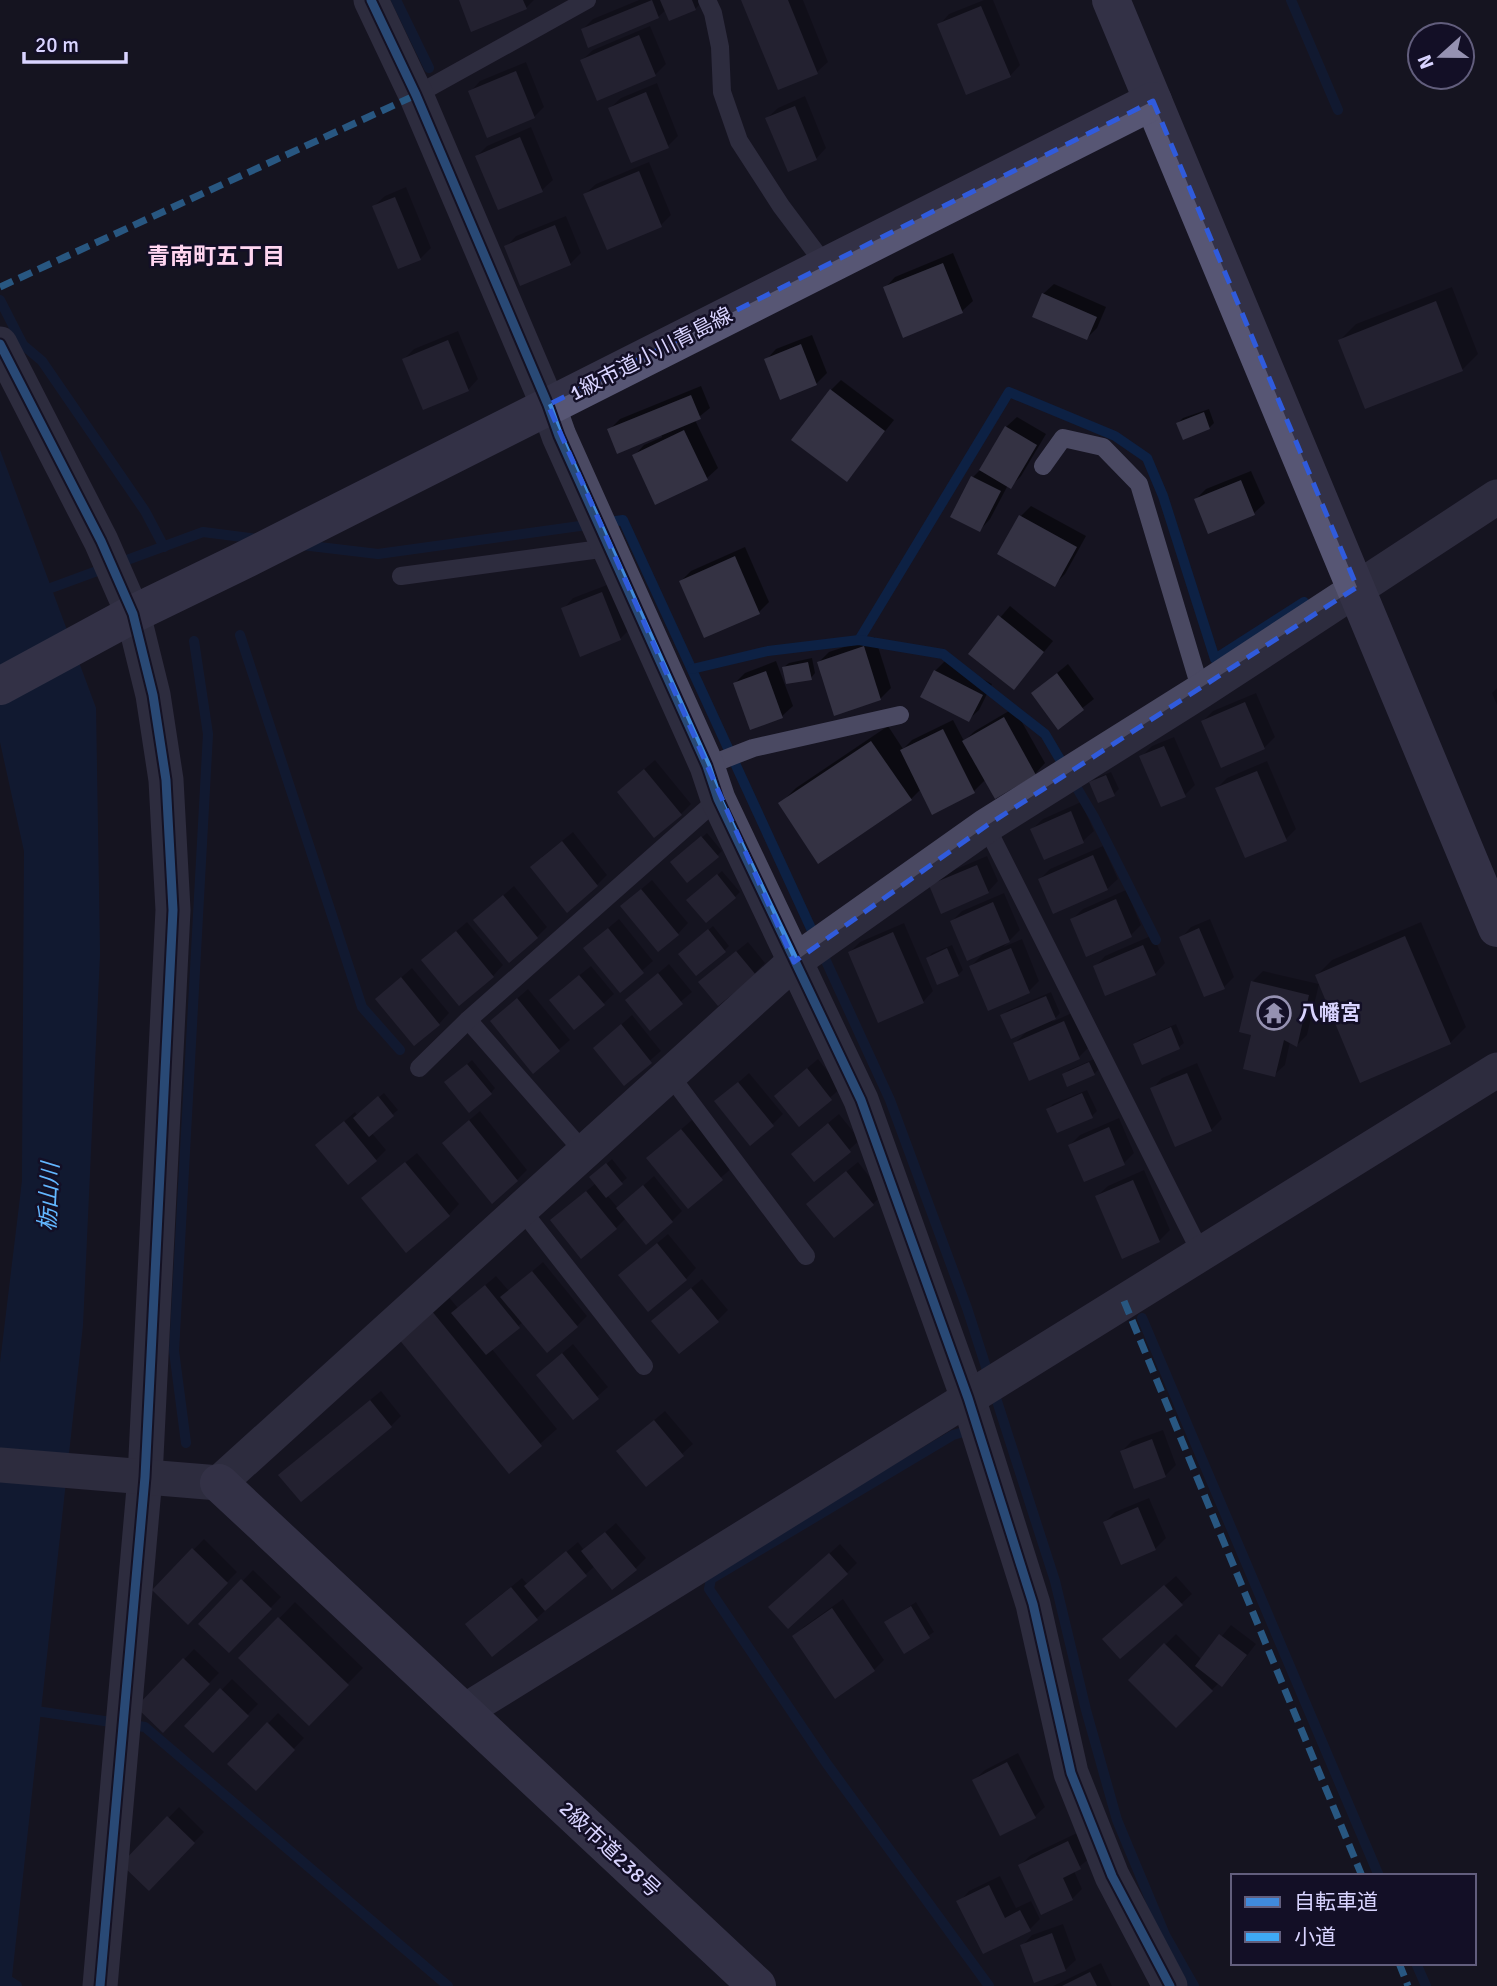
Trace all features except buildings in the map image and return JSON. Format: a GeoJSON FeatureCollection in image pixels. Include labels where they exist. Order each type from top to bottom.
{"type":"FeatureCollection","features":[{"type":"Feature","properties":{"kind":"street"},"geometry":{"type":"LineString","coordinates":[[371,0],[416,95],[559,436],[707,766],[718,799],[861,1100],[968,1398],[1033,1604],[1071,1773],[1112,1875],[1170,1986]]}},
{"type":"Feature","properties":{"kind":"street"},"geometry":{"type":"LineString","coordinates":[[1111,0],[1497,928]]}},
{"type":"Feature","properties":{"kind":"street","name":"1級市道小川青島線"},"geometry":{"type":"LineString","coordinates":[[0,686],[120,608],[238,563],[1153,101]]}},
{"type":"Feature","properties":{"kind":"street"},"geometry":{"type":"LineString","coordinates":[[0,344],[101,541],[120,608],[153,695],[166,780],[173,910],[139,1476],[100,1986]]}},
{"type":"Feature","properties":{"kind":"street"},"geometry":{"type":"LineString","coordinates":[[0,1465],[219,1483],[794,962],[986,826],[1201,691],[1497,497]]}},
{"type":"Feature","properties":{"kind":"street"},"geometry":{"type":"LineString","coordinates":[[463,1712],[1497,1070]]}},
{"type":"Feature","properties":{"kind":"street","name":"2級市道238号"},"geometry":{"type":"LineString","coordinates":[[219,1483],[757,1986]]}},
{"type":"Feature","properties":{"kind":"lane"},"geometry":{"type":"LineString","coordinates":[[416,95],[587,0]]}},
{"type":"Feature","properties":{"kind":"lane"},"geometry":{"type":"LineString","coordinates":[[707,0],[713,13],[720,47],[722,92],[739,141],[781,206],[826,266]]}},
{"type":"Feature","properties":{"kind":"lane"},"geometry":{"type":"LineString","coordinates":[[1043,466],[1063,438],[1103,447],[1139,484],[1201,691]]}},
{"type":"Feature","properties":{"kind":"lane"},"geometry":{"type":"LineString","coordinates":[[401,576],[608,548]]}},
{"type":"Feature","properties":{"kind":"lane"},"geometry":{"type":"LineString","coordinates":[[707,766],[753,748],[900,715]]}},
{"type":"Feature","properties":{"kind":"lane"},"geometry":{"type":"LineString","coordinates":[[419,1068],[468,1020],[718,799]]}},
{"type":"Feature","properties":{"kind":"lane"},"geometry":{"type":"LineString","coordinates":[[986,826],[1201,1253]]}},
{"type":"Feature","properties":{"kind":"lane"},"geometry":{"type":"LineString","coordinates":[[468,1020],[584,1152]]}},
{"type":"Feature","properties":{"kind":"lane"},"geometry":{"type":"LineString","coordinates":[[669,1074],[806,1256]]}},
{"type":"Feature","properties":{"kind":"lane"},"geometry":{"type":"LineString","coordinates":[[521,1209],[644,1366]]}},
{"type":"Feature","properties":{"kind":"highlighted area"},"geometry":{"type":"Polygon","coordinates":[[[1153,101],[1357,587],[986,826],[794,962],[548,405],[1153,101]]]}},
{"type":"Feature","properties":{"kind":"water","name":"栃山川"},"geometry":{"type":"Polygon","coordinates":[[[0,450],[96,708],[100,954],[83,1325],[11,1986],[0,1986],[0,1363],[22,1181],[24,851],[0,742],[0,450]]]}},
{"type":"Feature","properties":{"kind":"waterway"},"geometry":{"type":"LineString","coordinates":[[396,0],[429,68]]}},
{"type":"Feature","properties":{"kind":"waterway"},"geometry":{"type":"LineString","coordinates":[[1291,0],[1338,110]]}},
{"type":"Feature","properties":{"kind":"waterway"},"geometry":{"type":"LineString","coordinates":[[0,300],[23,345],[42,361],[145,511],[164,547]]}},
{"type":"Feature","properties":{"kind":"waterway"},"geometry":{"type":"LineString","coordinates":[[859,640],[1009,392],[1115,436],[1147,458],[1163,496],[1215,659],[1304,602]]}},
{"type":"Feature","properties":{"kind":"waterway"},"geometry":{"type":"LineString","coordinates":[[302,545],[378,554],[623,520],[890,1100],[967,1308],[1055,1581],[1086,1710],[1117,1820],[1165,1935],[1194,1986]]}},
{"type":"Feature","properties":{"kind":"waterway"},"geometry":{"type":"LineString","coordinates":[[40,592],[203,532],[258,539]]}},
{"type":"Feature","properties":{"kind":"waterway"},"geometry":{"type":"LineString","coordinates":[[240,635],[362,1007],[400,1050]]}},
{"type":"Feature","properties":{"kind":"waterway"},"geometry":{"type":"LineString","coordinates":[[692,669],[768,651],[859,640],[943,654],[1045,734],[1094,817],[1156,940]]}},
{"type":"Feature","properties":{"kind":"waterway"},"geometry":{"type":"LineString","coordinates":[[186,1443],[174,1351],[208,734],[194,641]]}},
{"type":"Feature","properties":{"kind":"waterway"},"geometry":{"type":"LineString","coordinates":[[1142,1318],[1378,1874]]}},
{"type":"Feature","properties":{"kind":"waterway"},"geometry":{"type":"LineString","coordinates":[[973,1429],[953,1435],[711,1579],[709,1589],[827,1764],[989,1986]]}},
{"type":"Feature","properties":{"kind":"waterway"},"geometry":{"type":"LineString","coordinates":[[29,1710],[145,1727],[448,1986]]}},
{"type":"Feature","properties":{"kind":"waterway"},"geometry":{"type":"LineString","coordinates":[[1417,1965],[1426,1986]]}},
{"type":"Feature","properties":{"kind":"waterway"},"geometry":{"type":"LineString","coordinates":[[0,1975],[17,1986]]}},
{"type":"Feature","properties":{"kind":"marked path"},"geometry":{"type":"LineString","coordinates":[[0,287],[416,95]]}},
{"type":"Feature","properties":{"kind":"marked path"},"geometry":{"type":"LineString","coordinates":[[1124,1301],[1361,1874]]}},
{"type":"Feature","properties":{"kind":"marked path"},"geometry":{"type":"LineString","coordinates":[[1400,1965],[1408,1986]]}},
{"type":"Feature","properties":{"kind":"cycle path"},"geometry":{"type":"LineString","coordinates":[[371,0],[416,95],[559,436],[707,766],[718,799],[861,1100],[968,1398],[1033,1604],[1071,1773],[1112,1876],[1170,1986]]}},
{"type":"Feature","properties":{"kind":"cycle path"},"geometry":{"type":"LineString","coordinates":[[0,344],[101,541],[133,614],[153,695],[166,780],[173,910],[145,1477],[100,1986]]}},
{"type":"Feature","properties":{"kind":"place","name":"八幡宮"},"geometry":{"type":"Point","coordinates":[1274,1013]}},
{"type":"Feature","properties":{"kind":"district","name":"青南町五丁目"},"geometry":{"type":"Point","coordinates":[216,256]}}]}
